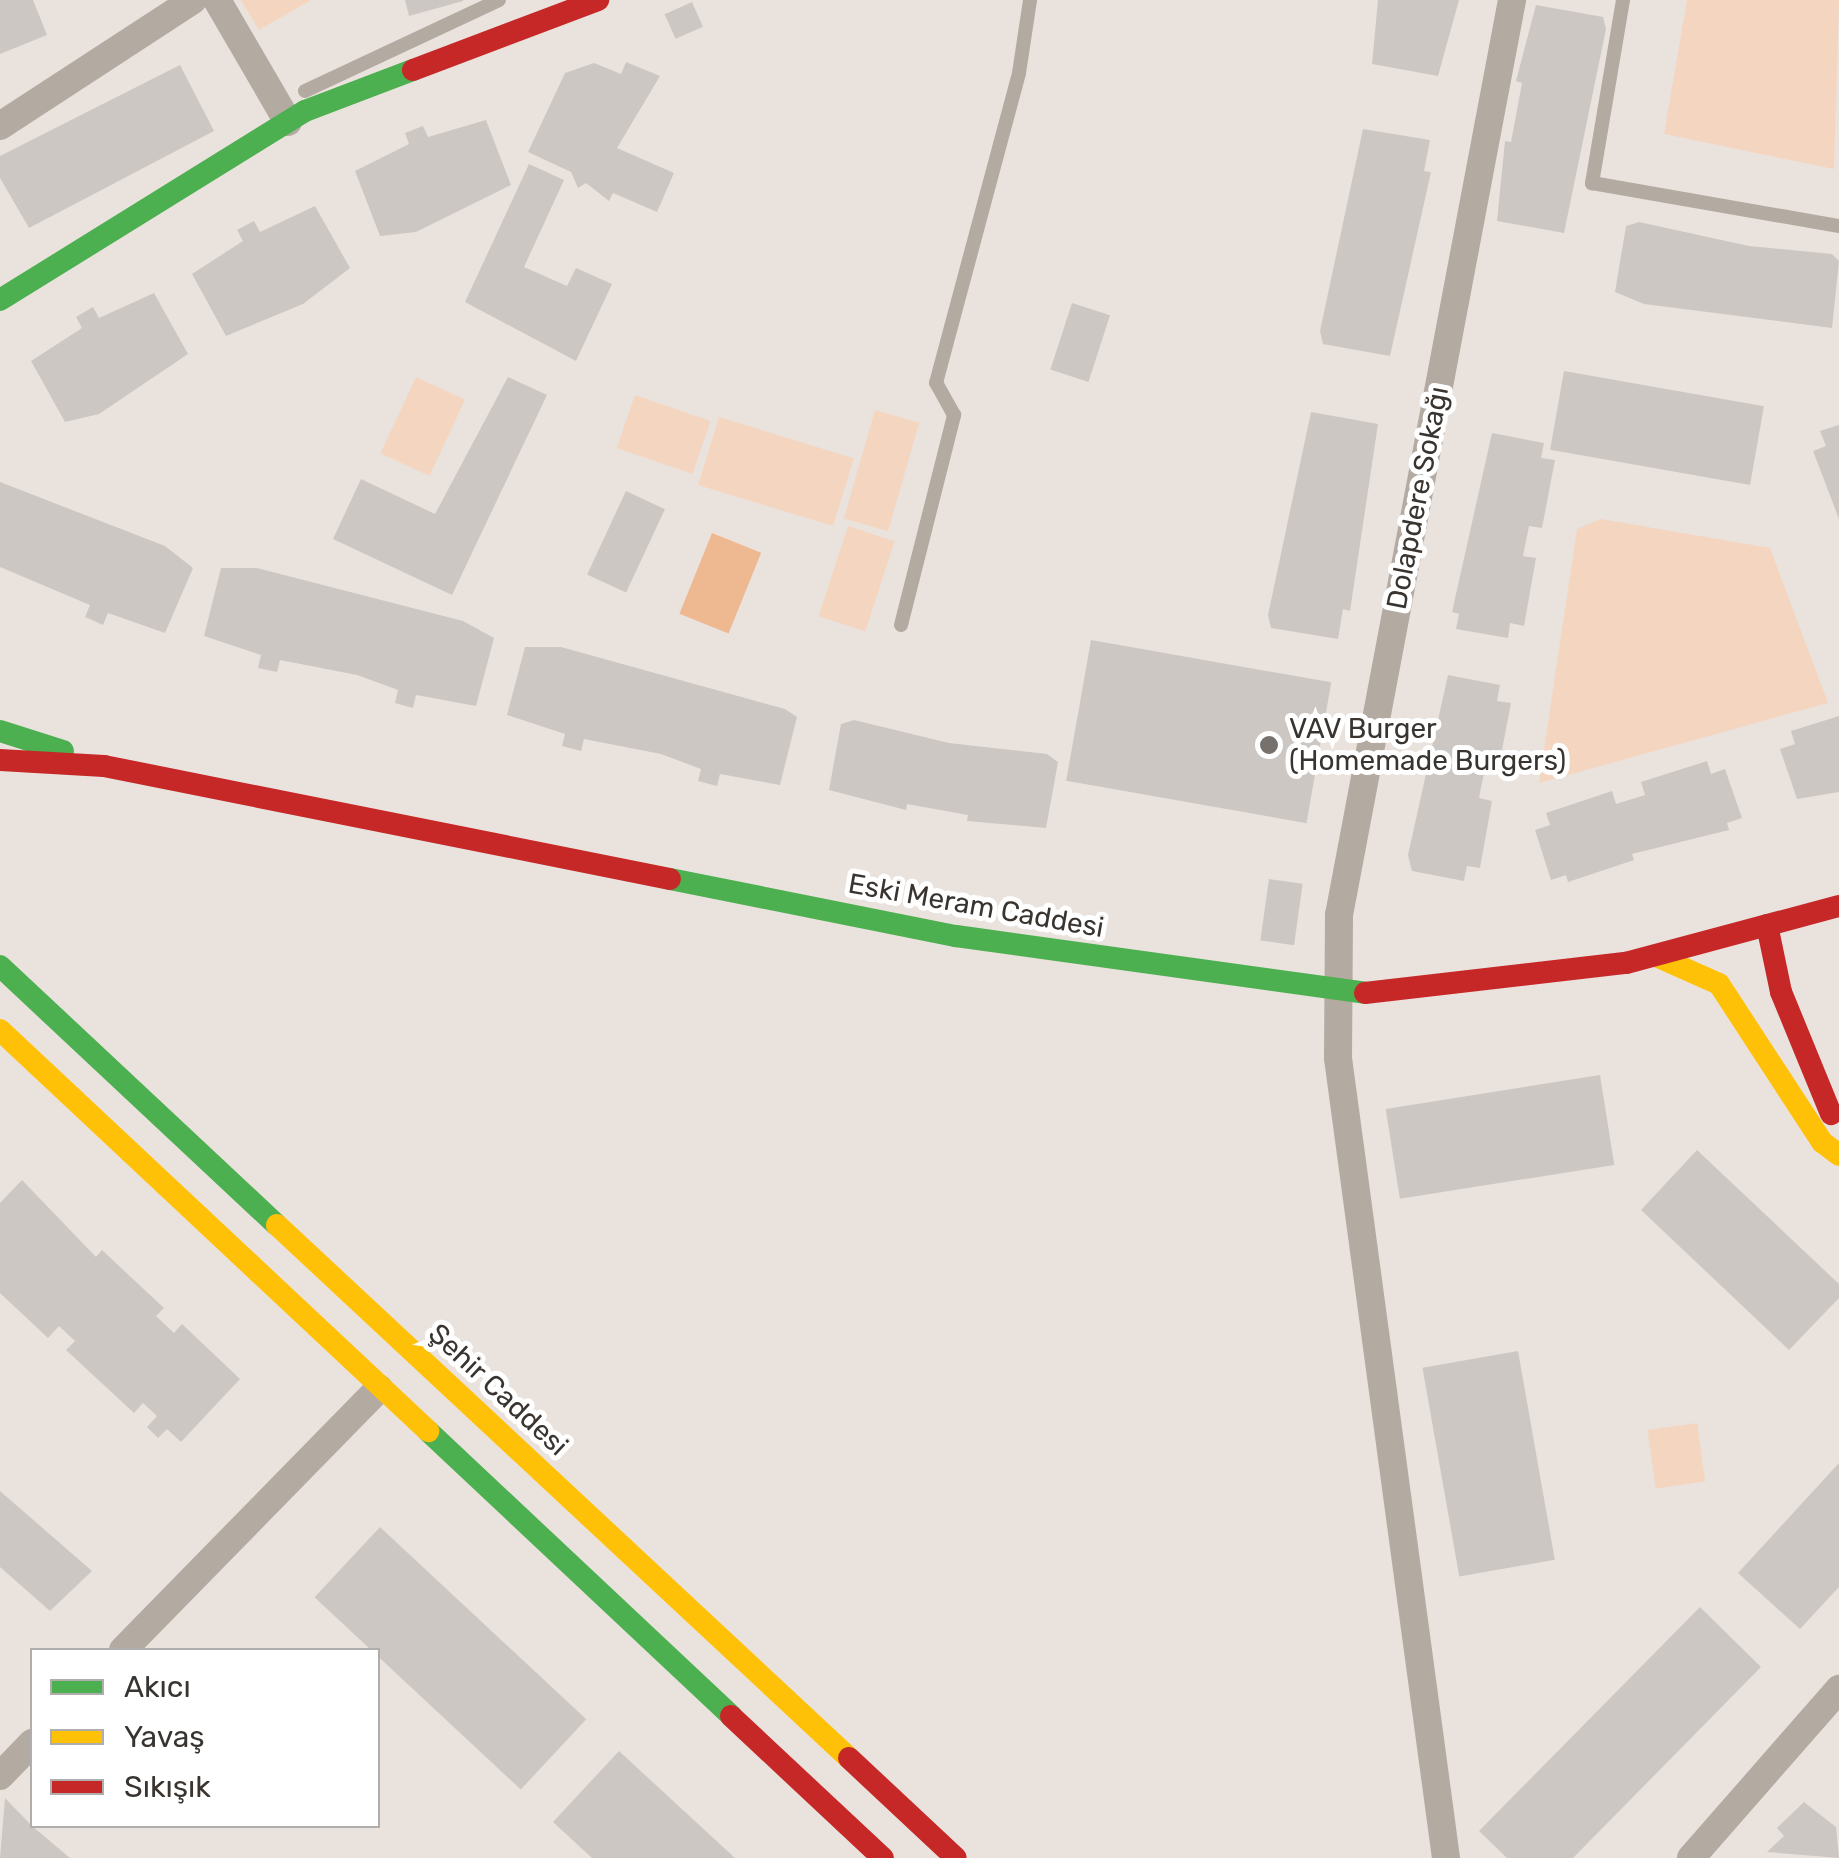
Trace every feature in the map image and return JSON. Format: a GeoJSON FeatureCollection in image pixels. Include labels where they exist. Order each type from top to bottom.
{"type":"FeatureCollection","features":[{"type":"Feature","properties":{"kind":"main road"},"geometry":{"type":"LineString","coordinates":[[0,300],[282,113],[598,0]]}},
{"type":"Feature","properties":{"kind":"main road","name":"Eski Meram Caddesi"},"geometry":{"type":"LineString","coordinates":[[0,731],[104,766],[956,936],[1342,996],[1656,956],[1839,906]]}},
{"type":"Feature","properties":{"kind":"main road","name":"Eski Meram Caddesi"},"geometry":{"type":"LineString","coordinates":[[0,760],[104,766]]}},
{"type":"Feature","properties":{"kind":"main road"},"geometry":{"type":"LineString","coordinates":[[1767,926],[1817,1095],[1839,1125]]}},
{"type":"Feature","properties":{"kind":"main road"},"geometry":{"type":"LineString","coordinates":[[1656,956],[1720,984],[1822,1142],[1839,1155]]}},
{"type":"Feature","properties":{"kind":"main road","name":"Şehir Caddesi"},"geometry":{"type":"LineString","coordinates":[[0,966],[956,1858]]}},
{"type":"Feature","properties":{"kind":"main road"},"geometry":{"type":"LineString","coordinates":[[0,1030],[883,1858]]}},
{"type":"Feature","properties":{"kind":"street"},"geometry":{"type":"LineString","coordinates":[[0,126],[193,0]]}},
{"type":"Feature","properties":{"kind":"street"},"geometry":{"type":"LineString","coordinates":[[217,0],[282,113]]}},
{"type":"Feature","properties":{"kind":"street","name":"Dolapdere Sokağı"},"geometry":{"type":"LineString","coordinates":[[1446,1858],[1338,1058],[1342,996],[1340,914],[1512,0]]}},
{"type":"Feature","properties":{"kind":"street"},"geometry":{"type":"LineString","coordinates":[[125,1648],[379,1389]]}},
{"type":"Feature","properties":{"kind":"street"},"geometry":{"type":"LineString","coordinates":[[1691,1858],[1839,1689]]}},
{"type":"Feature","properties":{"kind":"street"},"geometry":{"type":"LineString","coordinates":[[0,1776],[30,1745]]}},
{"type":"Feature","properties":{"kind":"lane"},"geometry":{"type":"LineString","coordinates":[[282,113],[499,0]]}},
{"type":"Feature","properties":{"kind":"lane"},"geometry":{"type":"LineString","coordinates":[[901,625],[954,415],[936,382],[1019,73],[1030,0]]}},
{"type":"Feature","properties":{"kind":"lane"},"geometry":{"type":"LineString","coordinates":[[1623,0],[1592,183],[1839,226]]}},
{"type":"Feature","properties":{"kind":"shaded area"},"geometry":{"type":"Polygon","coordinates":[[[241,0],[311,0],[259,30],[241,0]]]}},
{"type":"Feature","properties":{"kind":"shaded area"},"geometry":{"type":"Polygon","coordinates":[[[1687,0],[1839,0],[1834,169],[1664,134],[1687,0]]]}},
{"type":"Feature","properties":{"kind":"shaded area"},"geometry":{"type":"Polygon","coordinates":[[[416,377],[465,400],[429,476],[381,453],[416,377]]]}},
{"type":"Feature","properties":{"kind":"shaded area"},"geometry":{"type":"Polygon","coordinates":[[[635,395],[711,421],[692,474],[617,448],[635,395]]]}},
{"type":"Feature","properties":{"kind":"shaded area"},"geometry":{"type":"Polygon","coordinates":[[[875,410],[919,423],[888,531],[844,519],[875,410]]]}},
{"type":"Feature","properties":{"kind":"shaded area"},"geometry":{"type":"Polygon","coordinates":[[[719,417],[854,458],[833,526],[698,485],[719,417]]]}},
{"type":"Feature","properties":{"kind":"shaded area"},"geometry":{"type":"Polygon","coordinates":[[[1601,519],[1770,548],[1828,703],[1539,783],[1577,529],[1601,519]]]}},
{"type":"Feature","properties":{"kind":"shaded area"},"geometry":{"type":"Polygon","coordinates":[[[848,526],[895,541],[865,631],[819,616],[848,526]]]}},
{"type":"Feature","properties":{"kind":"shaded area"},"geometry":{"type":"Polygon","coordinates":[[[712,533],[761,553],[729,634],[679,614],[712,533]]]}},
{"type":"Feature","properties":{"kind":"shaded area"},"geometry":{"type":"Polygon","coordinates":[[[1697,1423],[1705,1481],[1656,1488],[1647,1430],[1697,1423]]]}},
{"type":"Feature","properties":{"kind":"building"},"geometry":{"type":"Polygon","coordinates":[[[0,0],[33,0],[47,35],[0,54],[0,0]]]}},
{"type":"Feature","properties":{"kind":"building"},"geometry":{"type":"Polygon","coordinates":[[[405,0],[463,0],[463,1],[409,16],[405,0]]]}},
{"type":"Feature","properties":{"kind":"building"},"geometry":{"type":"Polygon","coordinates":[[[1378,0],[1459,0],[1438,76],[1372,64],[1378,0]]]}},
{"type":"Feature","properties":{"kind":"building"},"geometry":{"type":"Polygon","coordinates":[[[692,2],[703,27],[676,39],[665,14],[692,2]]]}},
{"type":"Feature","properties":{"kind":"building"},"geometry":{"type":"Polygon","coordinates":[[[1536,5],[1603,17],[1606,29],[1564,233],[1497,221],[1505,141],[1511,142],[1522,83],[1516,81],[1536,5]]]}},
{"type":"Feature","properties":{"kind":"building"},"geometry":{"type":"Polygon","coordinates":[[[626,62],[660,76],[617,148],[674,173],[657,212],[613,193],[609,201],[586,183],[578,188],[571,172],[528,152],[565,73],[594,63],[621,74],[626,62]]]}},
{"type":"Feature","properties":{"kind":"building"},"geometry":{"type":"Polygon","coordinates":[[[180,65],[214,131],[29,228],[0,178],[0,156],[180,65]]]}},
{"type":"Feature","properties":{"kind":"building"},"geometry":{"type":"Polygon","coordinates":[[[486,120],[511,185],[416,232],[380,236],[355,171],[409,144],[405,133],[423,126],[428,137],[486,120]]]}},
{"type":"Feature","properties":{"kind":"building"},"geometry":{"type":"Polygon","coordinates":[[[1363,129],[1430,140],[1424,171],[1431,172],[1390,356],[1323,344],[1320,331],[1363,129]]]}},
{"type":"Feature","properties":{"kind":"building"},"geometry":{"type":"Polygon","coordinates":[[[529,164],[564,180],[524,267],[567,286],[576,268],[612,284],[576,361],[465,302],[529,164]]]}},
{"type":"Feature","properties":{"kind":"building"},"geometry":{"type":"Polygon","coordinates":[[[315,206],[350,268],[303,304],[226,336],[192,274],[243,241],[237,230],[254,221],[260,232],[315,206]]]}},
{"type":"Feature","properties":{"kind":"building"},"geometry":{"type":"Polygon","coordinates":[[[1639,222],[1749,246],[1832,254],[1839,261],[1832,328],[1644,304],[1615,292],[1626,226],[1639,222]]]}},
{"type":"Feature","properties":{"kind":"building"},"geometry":{"type":"Polygon","coordinates":[[[154,293],[188,354],[99,414],[65,422],[31,361],[82,328],[76,317],[93,307],[99,318],[154,293]]]}},
{"type":"Feature","properties":{"kind":"building"},"geometry":{"type":"Polygon","coordinates":[[[1072,303],[1110,315],[1088,382],[1050,370],[1072,303]]]}},
{"type":"Feature","properties":{"kind":"building"},"geometry":{"type":"Polygon","coordinates":[[[1564,371],[1764,406],[1750,485],[1550,450],[1564,371]]]}},
{"type":"Feature","properties":{"kind":"building"},"geometry":{"type":"Polygon","coordinates":[[[508,377],[547,395],[452,595],[333,539],[361,479],[435,514],[508,377]]]}},
{"type":"Feature","properties":{"kind":"building"},"geometry":{"type":"Polygon","coordinates":[[[1311,412],[1378,424],[1350,611],[1343,609],[1338,639],[1271,628],[1268,615],[1311,412]]]}},
{"type":"Feature","properties":{"kind":"building"},"geometry":{"type":"Polygon","coordinates":[[[1839,425],[1839,519],[1813,451],[1826,446],[1820,431],[1839,425]]]}},
{"type":"Feature","properties":{"kind":"building"},"geometry":{"type":"Polygon","coordinates":[[[1492,433],[1544,443],[1541,458],[1555,460],[1542,528],[1529,526],[1523,556],[1536,558],[1524,626],[1510,623],[1508,638],[1456,629],[1459,614],[1452,612],[1492,433]]]}},
{"type":"Feature","properties":{"kind":"building"},"geometry":{"type":"Polygon","coordinates":[[[0,482],[165,546],[193,568],[165,633],[108,613],[103,625],[85,617],[90,605],[0,567],[0,482]]]}},
{"type":"Feature","properties":{"kind":"building"},"geometry":{"type":"Polygon","coordinates":[[[626,491],[665,509],[626,593],[587,574],[626,491]]]}},
{"type":"Feature","properties":{"kind":"building"},"geometry":{"type":"Polygon","coordinates":[[[221,568],[257,568],[463,621],[494,638],[476,706],[416,695],[413,708],[395,703],[398,690],[357,675],[280,660],[277,672],[258,668],[261,655],[204,636],[221,568]]]}},
{"type":"Feature","properties":{"kind":"building"},"geometry":{"type":"Polygon","coordinates":[[[1091,640],[1331,682],[1306,823],[1066,781],[1091,640]]]}},
{"type":"Feature","properties":{"kind":"building"},"geometry":{"type":"Polygon","coordinates":[[[525,647],[561,647],[785,709],[797,717],[780,785],[720,774],[717,786],[698,781],[701,769],[661,754],[584,739],[581,751],[562,746],[565,734],[507,715],[525,647]]]}},
{"type":"Feature","properties":{"kind":"building"},"geometry":{"type":"Polygon","coordinates":[[[1448,675],[1500,685],[1497,701],[1511,703],[1498,771],[1485,768],[1479,798],[1492,801],[1480,868],[1467,866],[1464,881],[1412,871],[1408,855],[1448,675]]]}},
{"type":"Feature","properties":{"kind":"building"},"geometry":{"type":"Polygon","coordinates":[[[1839,716],[1839,792],[1797,799],[1780,749],[1795,744],[1791,731],[1839,716]]]}},
{"type":"Feature","properties":{"kind":"building"},"geometry":{"type":"Polygon","coordinates":[[[854,720],[949,743],[1047,754],[1058,762],[1046,828],[967,821],[968,815],[907,804],[906,810],[829,790],[841,724],[854,720]]]}},
{"type":"Feature","properties":{"kind":"building"},"geometry":{"type":"Polygon","coordinates":[[[1707,761],[1711,774],[1725,769],[1742,818],[1727,823],[1729,830],[1632,854],[1634,860],[1568,882],[1566,875],[1551,880],[1535,830],[1550,825],[1546,813],[1612,791],[1616,804],[1645,795],[1641,782],[1707,761]]]}},
{"type":"Feature","properties":{"kind":"building"},"geometry":{"type":"Polygon","coordinates":[[[1269,879],[1303,884],[1294,945],[1260,940],[1269,879]]]}},
{"type":"Feature","properties":{"kind":"building"},"geometry":{"type":"Polygon","coordinates":[[[1600,1075],[1614,1165],[1400,1199],[1386,1109],[1600,1075]]]}},
{"type":"Feature","properties":{"kind":"building"},"geometry":{"type":"Polygon","coordinates":[[[1697,1150],[1839,1284],[1839,1298],[1789,1350],[1641,1210],[1697,1150]]]}},
{"type":"Feature","properties":{"kind":"building"},"geometry":{"type":"Polygon","coordinates":[[[22,1180],[96,1257],[102,1250],[164,1308],[156,1316],[174,1333],[182,1324],[240,1379],[181,1442],[167,1429],[158,1438],[147,1427],[157,1416],[143,1403],[134,1413],[66,1350],[75,1341],[59,1326],[48,1338],[0,1293],[0,1203],[22,1180]]]}},
{"type":"Feature","properties":{"kind":"building"},"geometry":{"type":"Polygon","coordinates":[[[1518,1351],[1555,1560],[1459,1577],[1422,1368],[1518,1351]]]}},
{"type":"Feature","properties":{"kind":"building"},"geometry":{"type":"Polygon","coordinates":[[[1839,1463],[1839,1587],[1800,1629],[1738,1573],[1839,1463]]]}},
{"type":"Feature","properties":{"kind":"building"},"geometry":{"type":"Polygon","coordinates":[[[0,1491],[92,1571],[50,1611],[0,1567],[0,1491]]]}},
{"type":"Feature","properties":{"kind":"building"},"geometry":{"type":"Polygon","coordinates":[[[380,1527],[586,1719],[521,1790],[380,1658],[380,1648],[369,1648],[315,1597],[380,1527]]]}},
{"type":"Feature","properties":{"kind":"building"},"geometry":{"type":"Polygon","coordinates":[[[1700,1607],[1761,1667],[1573,1858],[1507,1858],[1479,1831],[1700,1607]]]}},
{"type":"Feature","properties":{"kind":"building"},"geometry":{"type":"Polygon","coordinates":[[[619,1751],[735,1858],[592,1858],[553,1822],[619,1751]]]}},
{"type":"Feature","properties":{"kind":"building"},"geometry":{"type":"Polygon","coordinates":[[[5,1798],[30,1828],[70,1858],[0,1858],[5,1798]]]}},
{"type":"Feature","properties":{"kind":"building"},"geometry":{"type":"Polygon","coordinates":[[[1804,1802],[1836,1827],[1839,1858],[1767,1852],[1784,1836],[1777,1828],[1804,1802]]]}},
{"type":"Feature","properties":{"kind":"traffic: fast"},"geometry":{"type":"LineString","coordinates":[[0,300],[305,111],[413,70]]}},
{"type":"Feature","properties":{"kind":"traffic: fast"},"geometry":{"type":"LineString","coordinates":[[0,731],[63,751]]}},
{"type":"Feature","properties":{"kind":"traffic: fast"},"geometry":{"type":"LineString","coordinates":[[670,879],[956,936],[1365,993]]}},
{"type":"Feature","properties":{"kind":"traffic: fast"},"geometry":{"type":"LineString","coordinates":[[0,966],[277,1225]]}},
{"type":"Feature","properties":{"kind":"traffic: fast"},"geometry":{"type":"LineString","coordinates":[[428,1431],[731,1716]]}},
{"type":"Feature","properties":{"kind":"traffic: slow"},"geometry":{"type":"LineString","coordinates":[[1656,956],[1719,984],[1822,1142],[1839,1155]]}},
{"type":"Feature","properties":{"kind":"traffic: slow"},"geometry":{"type":"LineString","coordinates":[[0,1030],[428,1431]]}},
{"type":"Feature","properties":{"kind":"traffic: slow"},"geometry":{"type":"LineString","coordinates":[[277,1225],[849,1758]]}},
{"type":"Feature","properties":{"kind":"traffic: jam"},"geometry":{"type":"LineString","coordinates":[[413,70],[598,0]]}},
{"type":"Feature","properties":{"kind":"traffic: jam"},"geometry":{"type":"LineString","coordinates":[[0,760],[104,766],[670,879]]}},
{"type":"Feature","properties":{"kind":"traffic: jam"},"geometry":{"type":"LineString","coordinates":[[1365,993],[1626,963],[1839,906]]}},
{"type":"Feature","properties":{"kind":"traffic: jam"},"geometry":{"type":"LineString","coordinates":[[1767,925],[1781,992],[1831,1114]]}},
{"type":"Feature","properties":{"kind":"traffic: jam"},"geometry":{"type":"LineString","coordinates":[[731,1716],[883,1858]]}},
{"type":"Feature","properties":{"kind":"traffic: jam"},"geometry":{"type":"LineString","coordinates":[[849,1758],[956,1858]]}},
{"type":"Feature","properties":{"kind":"place","name":"VAV Burger (Homemade Burgers)"},"geometry":{"type":"Point","coordinates":[1269,745]}}]}
